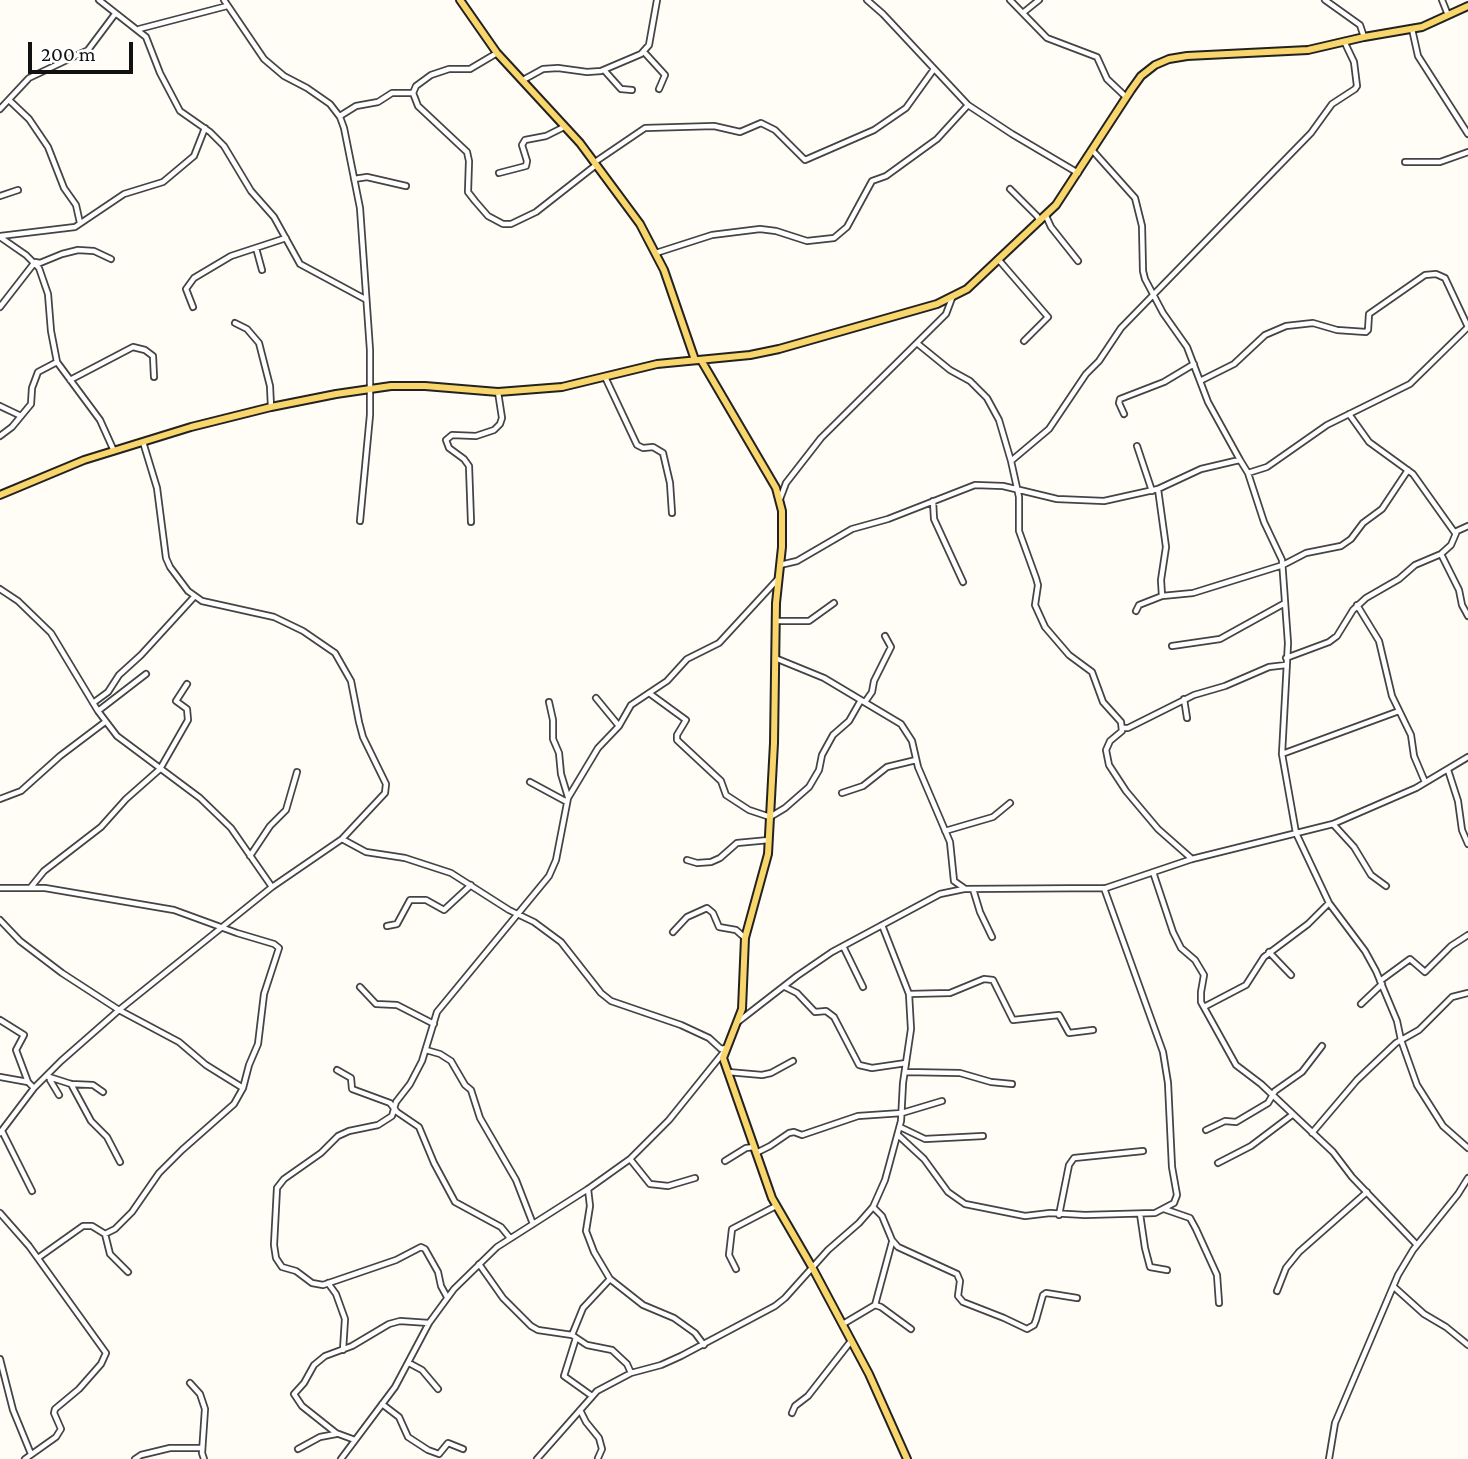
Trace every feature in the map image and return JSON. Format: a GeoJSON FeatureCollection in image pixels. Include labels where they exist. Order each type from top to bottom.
{"type":"FeatureCollection","features":[{"type":"Feature","properties":{"kind":"main road"},"geometry":{"type":"LineString","coordinates":[[460,0],[497,53],[596,163],[640,223],[656,253],[698,360],[770,477],[780,499],[782,547],[775,621],[769,841],[765,872],[745,938],[742,1009],[724,1050],[727,1072],[776,1206],[843,1324],[907,1459]]}},
{"type":"Feature","properties":{"kind":"main road"},"geometry":{"type":"LineString","coordinates":[[0,495],[64,468],[114,451],[271,407],[370,388],[425,386],[499,392],[562,387],[657,364],[750,355],[779,349],[952,298],[967,289],[1043,219],[1079,173],[1141,76],[1154,65],[1169,59],[1213,54],[1300,51],[1412,29],[1449,17],[1468,6]]}},
{"type":"Feature","properties":{"kind":"street"},"geometry":{"type":"LineString","coordinates":[[99,0],[139,29],[150,43],[156,64],[177,106],[184,116],[205,128],[224,146],[251,191],[267,208],[305,267],[365,299]]}},
{"type":"Feature","properties":{"kind":"street"},"geometry":{"type":"LineString","coordinates":[[109,9],[113,0]]}},
{"type":"Feature","properties":{"kind":"street"},"geometry":{"type":"LineString","coordinates":[[224,0],[264,60],[284,76],[320,96],[340,117],[362,228],[370,351],[370,415],[360,521]]}},
{"type":"Feature","properties":{"kind":"street"},"geometry":{"type":"LineString","coordinates":[[523,80],[543,69],[594,72],[644,52],[649,45],[657,0]]}},
{"type":"Feature","properties":{"kind":"street"},"geometry":{"type":"LineString","coordinates":[[867,0],[968,105],[1079,173]]}},
{"type":"Feature","properties":{"kind":"street"},"geometry":{"type":"LineString","coordinates":[[1010,0],[1046,38],[1099,58],[1107,79],[1126,97]]}},
{"type":"Feature","properties":{"kind":"street"},"geometry":{"type":"LineString","coordinates":[[1024,12],[1039,0]]}},
{"type":"Feature","properties":{"kind":"street"},"geometry":{"type":"LineString","coordinates":[[1325,0],[1360,25],[1364,37]]}},
{"type":"Feature","properties":{"kind":"street"},"geometry":{"type":"LineString","coordinates":[[1442,0],[1449,17]]}},
{"type":"Feature","properties":{"kind":"street"},"geometry":{"type":"LineString","coordinates":[[139,29],[227,6]]}},
{"type":"Feature","properties":{"kind":"street"},"geometry":{"type":"LineString","coordinates":[[0,109],[29,78],[88,50],[115,14]]}},
{"type":"Feature","properties":{"kind":"street"},"geometry":{"type":"LineString","coordinates":[[1412,29],[1418,56],[1468,134]]}},
{"type":"Feature","properties":{"kind":"street"},"geometry":{"type":"LineString","coordinates":[[1011,461],[1049,429],[1113,338],[1193,252],[1311,133],[1332,104],[1355,89],[1357,86],[1354,62],[1344,41]]}},
{"type":"Feature","properties":{"kind":"street"},"geometry":{"type":"LineString","coordinates":[[644,52],[665,75],[659,89]]}},
{"type":"Feature","properties":{"kind":"street"},"geometry":{"type":"LineString","coordinates":[[497,53],[470,69],[449,69],[431,75],[416,86],[413,93],[418,106],[467,152],[467,186],[471,197],[488,216],[503,224],[519,221],[536,212],[596,163],[645,128],[714,126],[740,132],[761,123],[775,130],[805,160],[862,135],[906,108],[934,69]]}},
{"type":"Feature","properties":{"kind":"street"},"geometry":{"type":"LineString","coordinates":[[604,69],[621,89],[632,90]]}},
{"type":"Feature","properties":{"kind":"street"},"geometry":{"type":"LineString","coordinates":[[340,117],[356,106],[378,102],[392,93],[413,93]]}},
{"type":"Feature","properties":{"kind":"street"},"geometry":{"type":"LineString","coordinates":[[9,100],[29,119],[48,147],[64,188],[76,205],[80,223]]}},
{"type":"Feature","properties":{"kind":"street"},"geometry":{"type":"LineString","coordinates":[[656,253],[712,235],[760,229],[807,241],[834,238],[847,227],[872,181],[886,176],[937,139],[968,105]]}},
{"type":"Feature","properties":{"kind":"street"},"geometry":{"type":"LineString","coordinates":[[499,173],[526,166],[522,145],[525,140],[546,136],[564,127]]}},
{"type":"Feature","properties":{"kind":"street"},"geometry":{"type":"LineString","coordinates":[[0,237],[75,227],[124,194],[157,184],[173,175],[194,156],[205,128]]}},
{"type":"Feature","properties":{"kind":"street"},"geometry":{"type":"LineString","coordinates":[[1093,150],[1135,198],[1142,226],[1143,271],[1153,296],[1187,347],[1219,425],[1248,473],[1264,522],[1283,565],[1286,665],[1282,754],[1296,833],[1329,903],[1364,951],[1381,983],[1397,1021],[1412,1074],[1425,1099],[1443,1126],[1468,1148]]}},
{"type":"Feature","properties":{"kind":"street"},"geometry":{"type":"LineString","coordinates":[[1405,162],[1440,162],[1468,152]]}},
{"type":"Feature","properties":{"kind":"street"},"geometry":{"type":"LineString","coordinates":[[354,179],[367,177],[406,186]]}},
{"type":"Feature","properties":{"kind":"street"},"geometry":{"type":"LineString","coordinates":[[1010,189],[1051,227],[1078,261]]}},
{"type":"Feature","properties":{"kind":"street"},"geometry":{"type":"LineString","coordinates":[[0,196],[18,190]]}},
{"type":"Feature","properties":{"kind":"street"},"geometry":{"type":"LineString","coordinates":[[0,237],[35,262],[48,293],[57,362],[100,421],[114,451]]}},
{"type":"Feature","properties":{"kind":"street"},"geometry":{"type":"LineString","coordinates":[[193,307],[186,289],[194,278],[231,256],[286,238]]}},
{"type":"Feature","properties":{"kind":"street"},"geometry":{"type":"LineString","coordinates":[[256,248],[262,270]]}},
{"type":"Feature","properties":{"kind":"street"},"geometry":{"type":"LineString","coordinates":[[35,262],[44,262],[78,250],[94,251],[111,258]]}},
{"type":"Feature","properties":{"kind":"street"},"geometry":{"type":"LineString","coordinates":[[998,259],[1048,317],[1024,341]]}},
{"type":"Feature","properties":{"kind":"street"},"geometry":{"type":"LineString","coordinates":[[0,307],[35,262]]}},
{"type":"Feature","properties":{"kind":"street"},"geometry":{"type":"LineString","coordinates":[[1200,381],[1234,364],[1265,335],[1286,326],[1313,323],[1337,330],[1366,332],[1369,314],[1425,275],[1436,274],[1445,278],[1468,327],[1410,384],[1308,437],[1278,461],[1248,473]]}},
{"type":"Feature","properties":{"kind":"street"},"geometry":{"type":"LineString","coordinates":[[780,499],[786,483],[821,438],[918,344],[946,314],[952,298]]}},
{"type":"Feature","properties":{"kind":"street"},"geometry":{"type":"LineString","coordinates":[[235,323],[247,329],[259,344],[270,386],[271,407]]}},
{"type":"Feature","properties":{"kind":"street"},"geometry":{"type":"LineString","coordinates":[[918,344],[950,370],[970,381],[987,398],[999,420],[1018,497],[1019,531],[1038,585],[1035,605],[1045,627],[1069,655],[1092,672],[1103,702],[1123,728]]}},
{"type":"Feature","properties":{"kind":"street"},"geometry":{"type":"LineString","coordinates":[[70,380],[133,347],[145,350],[153,356],[154,377]]}},
{"type":"Feature","properties":{"kind":"street"},"geometry":{"type":"LineString","coordinates":[[0,436],[21,416],[32,400],[32,388],[38,372],[57,362]]}},
{"type":"Feature","properties":{"kind":"street"},"geometry":{"type":"LineString","coordinates":[[1124,414],[1119,403],[1120,398],[1164,382],[1194,364]]}},
{"type":"Feature","properties":{"kind":"street"},"geometry":{"type":"LineString","coordinates":[[604,376],[637,445],[643,448],[653,447],[663,453],[670,483],[672,513]]}},
{"type":"Feature","properties":{"kind":"street"},"geometry":{"type":"LineString","coordinates":[[471,522],[470,466],[449,448],[446,440],[452,435],[477,436],[494,430],[502,418],[499,392]]}},
{"type":"Feature","properties":{"kind":"street"},"geometry":{"type":"LineString","coordinates":[[0,406],[21,416]]}},
{"type":"Feature","properties":{"kind":"street"},"geometry":{"type":"LineString","coordinates":[[1349,414],[1379,452],[1409,470],[1446,517],[1455,533]]}},
{"type":"Feature","properties":{"kind":"street"},"geometry":{"type":"LineString","coordinates":[[32,1191],[1,1132],[34,1088],[119,1010],[222,926],[272,887],[342,839],[385,793],[386,784],[363,737],[351,681],[339,659],[325,644],[274,617],[202,601],[194,597],[176,575],[166,558],[158,488],[143,442]]}},
{"type":"Feature","properties":{"kind":"street"},"geometry":{"type":"LineString","coordinates":[[1137,446],[1155,490],[1166,547],[1161,580],[1162,597]]}},
{"type":"Feature","properties":{"kind":"street"},"geometry":{"type":"LineString","coordinates":[[780,565],[797,561],[852,528],[888,519],[978,484],[1016,488],[1045,497],[1088,502],[1118,499],[1155,490],[1201,469],[1240,460]]}},
{"type":"Feature","properties":{"kind":"street"},"geometry":{"type":"LineString","coordinates":[[1136,611],[1139,605],[1162,597],[1193,593],[1283,565],[1306,553],[1341,546],[1351,539],[1363,523],[1382,509],[1409,470]]}},
{"type":"Feature","properties":{"kind":"street"},"geometry":{"type":"LineString","coordinates":[[933,501],[934,519],[963,582]]}},
{"type":"Feature","properties":{"kind":"street"},"geometry":{"type":"LineString","coordinates":[[1286,658],[1329,642],[1337,636],[1357,605],[1399,579],[1415,565],[1441,554],[1451,545],[1455,533],[1468,526]]}},
{"type":"Feature","properties":{"kind":"street"},"geometry":{"type":"LineString","coordinates":[[1441,554],[1459,590],[1468,616]]}},
{"type":"Feature","properties":{"kind":"street"},"geometry":{"type":"LineString","coordinates":[[330,1285],[312,1283],[296,1271],[279,1264],[274,1245],[277,1188],[284,1179],[321,1153],[338,1136],[378,1125],[392,1116],[396,1102],[410,1084],[426,1050],[441,1007],[553,869],[568,800],[598,748],[619,726],[631,705],[667,681],[687,659],[719,643],[777,580]]}},
{"type":"Feature","properties":{"kind":"street"},"geometry":{"type":"LineString","coordinates":[[0,589],[18,601],[51,633],[97,711],[117,736],[200,798],[231,828],[272,887]]}},
{"type":"Feature","properties":{"kind":"street"},"geometry":{"type":"LineString","coordinates":[[93,703],[108,692],[119,675],[194,597]]}},
{"type":"Feature","properties":{"kind":"street"},"geometry":{"type":"LineString","coordinates":[[775,621],[809,621],[834,603]]}},
{"type":"Feature","properties":{"kind":"street"},"geometry":{"type":"LineString","coordinates":[[1172,646],[1220,639],[1285,603]]}},
{"type":"Feature","properties":{"kind":"street"},"geometry":{"type":"LineString","coordinates":[[1357,605],[1379,641],[1386,679],[1411,735],[1414,755],[1425,782]]}},
{"type":"Feature","properties":{"kind":"street"},"geometry":{"type":"LineString","coordinates":[[649,693],[686,720],[677,740],[721,781],[726,795],[749,810],[770,817],[809,788],[833,735],[852,718],[872,692],[874,681],[891,646],[885,636]]}},
{"type":"Feature","properties":{"kind":"street"},"geometry":{"type":"LineString","coordinates":[[775,657],[805,668],[901,724],[912,741],[916,760],[951,847],[954,881],[964,888]]}},
{"type":"Feature","properties":{"kind":"street"},"geometry":{"type":"LineString","coordinates":[[1192,859],[1158,829],[1126,791],[1109,765],[1106,757],[1107,745],[1123,728],[1128,728],[1184,699],[1225,686],[1269,667],[1286,665]]}},
{"type":"Feature","properties":{"kind":"street"},"geometry":{"type":"LineString","coordinates":[[97,711],[146,674]]}},
{"type":"Feature","properties":{"kind":"street"},"geometry":{"type":"LineString","coordinates":[[30,888],[44,871],[101,827],[132,793],[160,769],[187,720],[187,709],[176,701],[187,684]]}},
{"type":"Feature","properties":{"kind":"street"},"geometry":{"type":"LineString","coordinates":[[596,698],[619,726]]}},
{"type":"Feature","properties":{"kind":"street"},"geometry":{"type":"LineString","coordinates":[[1184,699],[1187,718]]}},
{"type":"Feature","properties":{"kind":"street"},"geometry":{"type":"LineString","coordinates":[[549,702],[553,738],[559,753],[568,800]]}},
{"type":"Feature","properties":{"kind":"street"},"geometry":{"type":"LineString","coordinates":[[1282,754],[1399,711]]}},
{"type":"Feature","properties":{"kind":"street"},"geometry":{"type":"LineString","coordinates":[[0,799],[21,791],[105,722]]}},
{"type":"Feature","properties":{"kind":"street"},"geometry":{"type":"LineString","coordinates":[[739,1021],[797,976],[843,946],[933,897],[964,888],[1104,888],[1192,859],[1333,824],[1377,806],[1468,757]]}},
{"type":"Feature","properties":{"kind":"street"},"geometry":{"type":"LineString","coordinates":[[842,793],[863,786],[887,767],[916,760]]}},
{"type":"Feature","properties":{"kind":"street"},"geometry":{"type":"LineString","coordinates":[[1448,770],[1458,801],[1462,830],[1468,844]]}},
{"type":"Feature","properties":{"kind":"street"},"geometry":{"type":"LineString","coordinates":[[250,856],[270,826],[286,810],[297,772]]}},
{"type":"Feature","properties":{"kind":"street"},"geometry":{"type":"LineString","coordinates":[[530,782],[568,800]]}},
{"type":"Feature","properties":{"kind":"street"},"geometry":{"type":"LineString","coordinates":[[945,831],[993,817],[1010,803]]}},
{"type":"Feature","properties":{"kind":"street"},"geometry":{"type":"LineString","coordinates":[[1333,824],[1354,846],[1371,875],[1386,886]]}},
{"type":"Feature","properties":{"kind":"street"},"geometry":{"type":"LineString","coordinates":[[341,1459],[409,1363],[429,1323],[447,1297],[479,1264],[510,1238],[589,1189],[629,1159],[669,1120],[724,1050],[709,1038],[681,1025],[611,1001],[601,993],[561,942],[534,922],[444,870],[405,858],[366,852],[342,839]]}},
{"type":"Feature","properties":{"kind":"street"},"geometry":{"type":"LineString","coordinates":[[687,860],[697,863],[711,862],[737,843],[769,841]]}},
{"type":"Feature","properties":{"kind":"street"},"geometry":{"type":"LineString","coordinates":[[1153,872],[1173,932],[1181,948],[1195,960],[1204,975],[1201,992],[1204,1007],[1236,1065],[1273,1095],[1333,1152],[1417,1245]]}},
{"type":"Feature","properties":{"kind":"street"},"geometry":{"type":"LineString","coordinates":[[387,926],[397,924],[412,899],[426,900],[444,910],[471,885]]}},
{"type":"Feature","properties":{"kind":"street"},"geometry":{"type":"LineString","coordinates":[[0,888],[30,888],[91,895],[174,909],[275,944],[279,948],[264,994],[258,1044],[248,1065],[243,1088],[230,1109],[182,1150],[159,1173],[132,1212],[115,1229],[105,1234]]}},
{"type":"Feature","properties":{"kind":"street"},"geometry":{"type":"LineString","coordinates":[[973,888],[980,912],[992,937]]}},
{"type":"Feature","properties":{"kind":"street"},"geometry":{"type":"LineString","coordinates":[[898,1135],[919,1154],[948,1192],[965,1204],[1025,1216],[1123,1212],[1140,1214],[1164,1209],[1174,1203],[1177,1195],[1172,1167],[1168,1083],[1163,1052],[1104,888]]}},
{"type":"Feature","properties":{"kind":"street"},"geometry":{"type":"LineString","coordinates":[[1204,1007],[1246,985],[1258,964],[1269,952],[1308,924],[1329,903]]}},
{"type":"Feature","properties":{"kind":"street"},"geometry":{"type":"LineString","coordinates":[[673,932],[691,915],[707,908],[713,913],[719,927],[736,930],[745,938]]}},
{"type":"Feature","properties":{"kind":"street"},"geometry":{"type":"LineString","coordinates":[[0,920],[41,958],[119,1010],[179,1042],[206,1065],[243,1088]]}},
{"type":"Feature","properties":{"kind":"street"},"geometry":{"type":"LineString","coordinates":[[537,1459],[592,1396],[616,1379],[670,1362],[786,1298],[812,1267],[873,1207],[885,1180],[900,1127],[911,1029],[909,994],[882,925]]}},
{"type":"Feature","properties":{"kind":"street"},"geometry":{"type":"LineString","coordinates":[[1361,1004],[1410,959],[1425,972],[1451,946],[1468,935]]}},
{"type":"Feature","properties":{"kind":"street"},"geometry":{"type":"LineString","coordinates":[[843,946],[863,987]]}},
{"type":"Feature","properties":{"kind":"street"},"geometry":{"type":"LineString","coordinates":[[1269,952],[1291,975]]}},
{"type":"Feature","properties":{"kind":"street"},"geometry":{"type":"LineString","coordinates":[[909,994],[950,993],[984,979],[993,979],[1013,1020],[1059,1015],[1069,1033],[1093,1030]]}},
{"type":"Feature","properties":{"kind":"street"},"geometry":{"type":"LineString","coordinates":[[360,986],[376,1004],[397,1005],[434,1024]]}},
{"type":"Feature","properties":{"kind":"street"},"geometry":{"type":"LineString","coordinates":[[785,987],[797,993],[815,1012],[826,1011],[834,1017],[859,1065],[872,1068],[906,1063]]}},
{"type":"Feature","properties":{"kind":"street"},"geometry":{"type":"LineString","coordinates":[[1312,1133],[1357,1080],[1401,1040],[1419,1030],[1452,998],[1468,993]]}},
{"type":"Feature","properties":{"kind":"street"},"geometry":{"type":"LineString","coordinates":[[0,1020],[24,1035],[16,1050],[28,1082],[34,1088]]}},
{"type":"Feature","properties":{"kind":"street"},"geometry":{"type":"LineString","coordinates":[[1206,1130],[1226,1121],[1236,1122],[1268,1103],[1275,1091],[1302,1072],[1322,1046]]}},
{"type":"Feature","properties":{"kind":"street"},"geometry":{"type":"LineString","coordinates":[[426,1050],[451,1060],[465,1085],[471,1090],[480,1118],[516,1180],[533,1224]]}},
{"type":"Feature","properties":{"kind":"street"},"geometry":{"type":"LineString","coordinates":[[727,1072],[771,1073],[793,1061]]}},
{"type":"Feature","properties":{"kind":"street"},"geometry":{"type":"LineString","coordinates":[[337,1070],[351,1078],[352,1089],[390,1103],[422,1130],[434,1163],[455,1202],[501,1227],[510,1238]]}},
{"type":"Feature","properties":{"kind":"street"},"geometry":{"type":"LineString","coordinates":[[905,1072],[961,1073],[991,1082],[1012,1084]]}},
{"type":"Feature","properties":{"kind":"street"},"geometry":{"type":"LineString","coordinates":[[0,1077],[28,1082]]}},
{"type":"Feature","properties":{"kind":"street"},"geometry":{"type":"LineString","coordinates":[[48,1077],[71,1084],[93,1084],[103,1092]]}},
{"type":"Feature","properties":{"kind":"street"},"geometry":{"type":"LineString","coordinates":[[48,1077],[59,1095]]}},
{"type":"Feature","properties":{"kind":"street"},"geometry":{"type":"LineString","coordinates":[[71,1084],[91,1121],[107,1137],[120,1162]]}},
{"type":"Feature","properties":{"kind":"street"},"geometry":{"type":"LineString","coordinates":[[725,1161],[746,1148],[755,1150],[770,1146],[789,1133],[802,1135],[858,1116],[902,1112],[942,1101]]}},
{"type":"Feature","properties":{"kind":"street"},"geometry":{"type":"LineString","coordinates":[[1218,1163],[1251,1146],[1292,1115]]}},
{"type":"Feature","properties":{"kind":"street"},"geometry":{"type":"LineString","coordinates":[[900,1127],[925,1139],[984,1136]]}},
{"type":"Feature","properties":{"kind":"street"},"geometry":{"type":"LineString","coordinates":[[1059,1214],[1069,1165],[1074,1158],[1143,1151]]}},
{"type":"Feature","properties":{"kind":"street"},"geometry":{"type":"LineString","coordinates":[[629,1159],[650,1184],[668,1185],[695,1178]]}},
{"type":"Feature","properties":{"kind":"street"},"geometry":{"type":"LineString","coordinates":[[1329,1459],[1335,1423],[1394,1286],[1417,1245],[1468,1178]]}},
{"type":"Feature","properties":{"kind":"street"},"geometry":{"type":"LineString","coordinates":[[589,1189],[590,1206],[586,1231],[594,1252],[610,1279],[643,1305],[674,1318],[695,1334],[704,1345]]}},
{"type":"Feature","properties":{"kind":"street"},"geometry":{"type":"LineString","coordinates":[[1278,1291],[1286,1268],[1299,1252],[1367,1192]]}},
{"type":"Feature","properties":{"kind":"street"},"geometry":{"type":"LineString","coordinates":[[736,1269],[729,1255],[732,1229],[776,1206]]}},
{"type":"Feature","properties":{"kind":"street"},"geometry":{"type":"LineString","coordinates":[[873,1207],[882,1216],[892,1240],[898,1247],[957,1274],[960,1281],[958,1296],[962,1302],[1027,1329],[1034,1325],[1043,1295],[1046,1293],[1077,1298]]}},
{"type":"Feature","properties":{"kind":"street"},"geometry":{"type":"LineString","coordinates":[[1164,1209],[1190,1218],[1217,1275],[1219,1303]]}},
{"type":"Feature","properties":{"kind":"street"},"geometry":{"type":"LineString","coordinates":[[0,1213],[38,1258],[106,1353],[79,1390],[55,1409],[60,1432],[26,1459]]}},
{"type":"Feature","properties":{"kind":"street"},"geometry":{"type":"LineString","coordinates":[[1140,1214],[1144,1248],[1150,1267],[1167,1270]]}},
{"type":"Feature","properties":{"kind":"street"},"geometry":{"type":"LineString","coordinates":[[38,1258],[83,1226],[92,1226],[105,1234]]}},
{"type":"Feature","properties":{"kind":"street"},"geometry":{"type":"LineString","coordinates":[[105,1234],[110,1254],[128,1272]]}},
{"type":"Feature","properties":{"kind":"street"},"geometry":{"type":"LineString","coordinates":[[843,1324],[875,1305],[892,1240]]}},
{"type":"Feature","properties":{"kind":"street"},"geometry":{"type":"LineString","coordinates":[[330,1285],[333,1280],[396,1260],[421,1247],[425,1249],[438,1272],[447,1297]]}},
{"type":"Feature","properties":{"kind":"street"},"geometry":{"type":"LineString","coordinates":[[479,1264],[503,1298],[531,1326],[538,1330],[574,1336],[587,1345],[616,1352],[631,1373]]}},
{"type":"Feature","properties":{"kind":"street"},"geometry":{"type":"LineString","coordinates":[[592,1396],[564,1376],[583,1308],[610,1279]]}},
{"type":"Feature","properties":{"kind":"street"},"geometry":{"type":"LineString","coordinates":[[330,1285],[345,1319],[343,1350]]}},
{"type":"Feature","properties":{"kind":"street"},"geometry":{"type":"LineString","coordinates":[[1394,1286],[1424,1314],[1468,1345]]}},
{"type":"Feature","properties":{"kind":"street"},"geometry":{"type":"LineString","coordinates":[[875,1305],[911,1329]]}},
{"type":"Feature","properties":{"kind":"street"},"geometry":{"type":"LineString","coordinates":[[355,1440],[336,1433],[302,1406],[294,1394],[319,1360],[352,1346],[389,1324],[400,1321],[429,1323]]}},
{"type":"Feature","properties":{"kind":"street"},"geometry":{"type":"LineString","coordinates":[[344,1340],[352,1346]]}},
{"type":"Feature","properties":{"kind":"street"},"geometry":{"type":"LineString","coordinates":[[792,1413],[795,1406],[808,1395],[851,1341]]}},
{"type":"Feature","properties":{"kind":"street"},"geometry":{"type":"LineString","coordinates":[[0,1359],[13,1410],[30,1454]]}},
{"type":"Feature","properties":{"kind":"street"},"geometry":{"type":"LineString","coordinates":[[409,1363],[422,1370],[438,1389]]}},
{"type":"Feature","properties":{"kind":"street"},"geometry":{"type":"LineString","coordinates":[[190,1384],[200,1394],[205,1409],[202,1448],[204,1459]]}},
{"type":"Feature","properties":{"kind":"street"},"geometry":{"type":"LineString","coordinates":[[382,1404],[399,1417],[408,1437],[428,1450],[439,1454],[448,1443],[463,1449]]}},
{"type":"Feature","properties":{"kind":"street"},"geometry":{"type":"LineString","coordinates":[[580,1410],[599,1438],[602,1449],[598,1458]]}},
{"type":"Feature","properties":{"kind":"street"},"geometry":{"type":"LineString","coordinates":[[298,1449],[320,1437],[336,1433]]}},
{"type":"Feature","properties":{"kind":"street"},"geometry":{"type":"LineString","coordinates":[[135,1459],[170,1448],[202,1448]]}}]}
